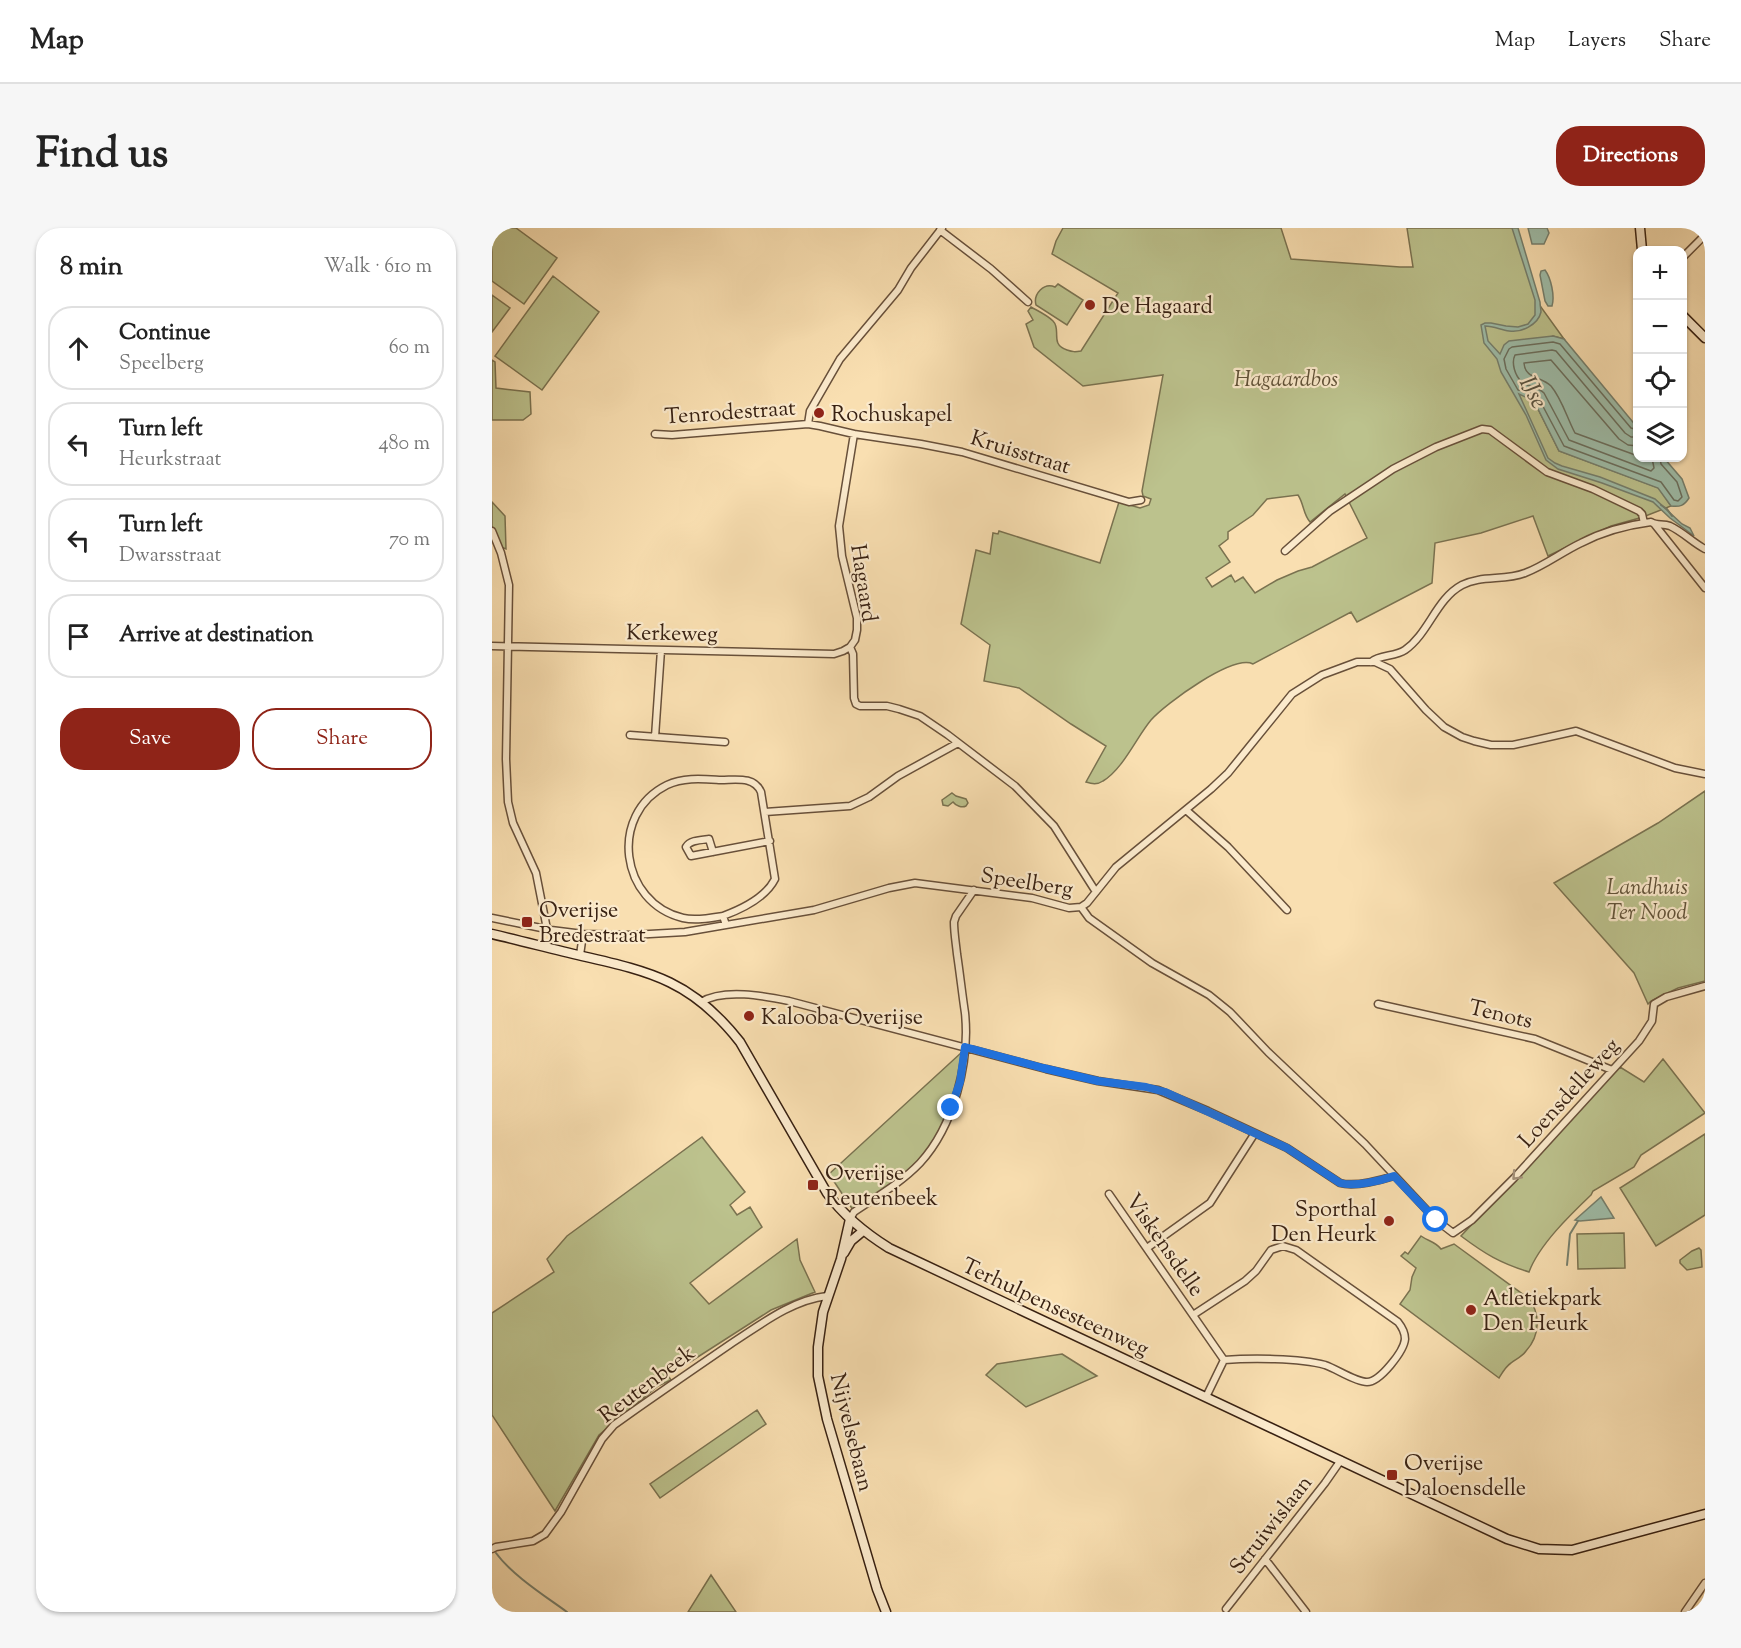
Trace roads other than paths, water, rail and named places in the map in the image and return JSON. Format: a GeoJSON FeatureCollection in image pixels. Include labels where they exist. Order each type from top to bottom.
{"type":"FeatureCollection","features":[{"type":"Feature","properties":{"kind":"main road"},"geometry":{"type":"LineString","coordinates":[[1640,228],[1642,246]]}},
{"type":"Feature","properties":{"kind":"main road"},"geometry":{"type":"LineString","coordinates":[[1687,319],[1705,338]]}},
{"type":"Feature","properties":{"kind":"main road","name":"Terhulpensesteenweg"},"geometry":{"type":"LineString","coordinates":[[492,934],[631,967],[659,977],[690,993],[727,1025],[740,1042],[815,1175],[835,1204],[863,1231],[889,1248],[1507,1539],[1539,1549],[1564,1550],[1588,1547],[1705,1514]]}},
{"type":"Feature","properties":{"kind":"main road","name":"Nijvelsebaan"},"geometry":{"type":"LineString","coordinates":[[850,1219],[841,1259],[827,1296],[818,1347],[818,1376],[823,1403],[877,1589],[886,1612]]}},
{"type":"Feature","properties":{"kind":"main road","name":"Nijvelsebaan"},"geometry":{"type":"LineString","coordinates":[[841,1259],[851,1241],[863,1231]]}},
{"type":"Feature","properties":{"kind":"street"},"geometry":{"type":"LineString","coordinates":[[854,434],[808,424],[810,411],[840,359],[898,290],[911,268],[941,229],[1028,302]]}},
{"type":"Feature","properties":{"kind":"street"},"geometry":{"type":"LineString","coordinates":[[1687,254],[1705,235]]}},
{"type":"Feature","properties":{"kind":"street","name":"Tenrodestraat"},"geometry":{"type":"LineString","coordinates":[[655,434],[691,434],[808,424]]}},
{"type":"Feature","properties":{"kind":"street"},"geometry":{"type":"LineString","coordinates":[[1285,551],[1330,511],[1393,469],[1436,447],[1482,429],[1490,430],[1547,472],[1593,489],[1638,511],[1642,514],[1644,523]]}},
{"type":"Feature","properties":{"kind":"street","name":"Kruisstraat"},"geometry":{"type":"LineString","coordinates":[[854,434],[962,452],[1129,502],[1141,500]]}},
{"type":"Feature","properties":{"kind":"street","name":"Hagaard"},"geometry":{"type":"LineString","coordinates":[[854,434],[839,526],[842,556],[857,618],[855,640],[850,647],[853,654],[856,704],[887,706],[910,712],[928,721],[1015,786],[1054,826],[1096,892]]}},
{"type":"Feature","properties":{"kind":"street"},"geometry":{"type":"LineString","coordinates":[[1370,662],[1375,658],[1404,650],[1418,637],[1450,594],[1463,584],[1525,573],[1595,536],[1644,523],[1651,522],[1655,525],[1705,588]]}},
{"type":"Feature","properties":{"kind":"street"},"geometry":{"type":"LineString","coordinates":[[1655,525],[1671,526],[1705,549]]}},
{"type":"Feature","properties":{"kind":"street"},"geometry":{"type":"LineString","coordinates":[[492,531],[501,553],[509,585],[506,759],[508,802],[513,823],[536,873],[547,929]]}},
{"type":"Feature","properties":{"kind":"street","name":"Kerkeweg"},"geometry":{"type":"LineString","coordinates":[[492,646],[834,654],[850,647]]}},
{"type":"Feature","properties":{"kind":"street"},"geometry":{"type":"LineString","coordinates":[[655,737],[661,650]]}},
{"type":"Feature","properties":{"kind":"street"},"geometry":{"type":"LineString","coordinates":[[1081,908],[1116,867],[1228,773],[1292,694],[1333,670],[1357,662],[1380,664],[1390,669],[1433,717],[1450,731],[1468,740],[1506,745],[1576,731],[1675,768],[1705,774]]}},
{"type":"Feature","properties":{"kind":"street"},"geometry":{"type":"LineString","coordinates":[[630,735],[725,742]]}},
{"type":"Feature","properties":{"kind":"street"},"geometry":{"type":"LineString","coordinates":[[765,812],[850,806],[958,743]]}},
{"type":"Feature","properties":{"kind":"street"},"geometry":{"type":"LineString","coordinates":[[700,779],[752,782],[758,786],[770,841],[775,879],[767,891],[744,906],[723,915],[691,920],[660,908],[643,891],[635,880],[628,855],[628,839],[638,810],[657,791],[668,785],[700,779]]}},
{"type":"Feature","properties":{"kind":"street"},"geometry":{"type":"LineString","coordinates":[[1186,810],[1228,847],[1287,910]]}},
{"type":"Feature","properties":{"kind":"street"},"geometry":{"type":"LineString","coordinates":[[713,852],[770,841]]}},
{"type":"Feature","properties":{"kind":"street","name":"Speelberg"},"geometry":{"type":"LineString","coordinates":[[492,918],[583,934],[632,936],[685,932],[814,910],[902,885],[928,884],[1032,898],[1069,908],[1081,908],[1089,918],[1143,956],[1209,995],[1230,1012],[1268,1052],[1365,1144],[1444,1227],[1453,1233]]}},
{"type":"Feature","properties":{"kind":"street"},"geometry":{"type":"LineString","coordinates":[[850,1219],[854,1212],[919,1164],[931,1150],[951,1108],[960,1082],[965,1047],[965,1016],[954,929],[956,916],[974,890]]}},
{"type":"Feature","properties":{"kind":"street"},"geometry":{"type":"LineString","coordinates":[[723,915],[726,926]]}},
{"type":"Feature","properties":{"kind":"street"},"geometry":{"type":"LineString","coordinates":[[713,917],[715,927]]}},
{"type":"Feature","properties":{"kind":"street"},"geometry":{"type":"LineString","coordinates":[[580,956],[583,934]]}},
{"type":"Feature","properties":{"kind":"street","name":"Loensdelleweg"},"geometry":{"type":"LineString","coordinates":[[1453,1233],[1473,1220],[1514,1178],[1639,1041],[1652,1022],[1654,1004],[1666,997],[1705,986]]}},
{"type":"Feature","properties":{"kind":"street"},"geometry":{"type":"LineString","coordinates":[[701,1002],[721,995],[756,996],[789,1001],[1043,1068],[1098,1081],[1158,1090],[1296,1153],[1343,1184],[1394,1176]]}},
{"type":"Feature","properties":{"kind":"street","name":"Tenots"},"geometry":{"type":"LineString","coordinates":[[1378,1005],[1535,1039],[1612,1070]]}},
{"type":"Feature","properties":{"kind":"street"},"geometry":{"type":"LineString","coordinates":[[1147,1248],[1210,1203],[1255,1133]]}},
{"type":"Feature","properties":{"kind":"street","name":"Viskensdelle"},"geometry":{"type":"LineString","coordinates":[[1109,1194],[1224,1360]]}},
{"type":"Feature","properties":{"kind":"street"},"geometry":{"type":"LineString","coordinates":[[1193,1315],[1245,1281],[1256,1271],[1271,1250],[1283,1246],[1296,1250],[1398,1322],[1404,1333],[1403,1347],[1382,1375],[1372,1382],[1360,1381],[1336,1369],[1310,1362],[1224,1360],[1206,1397]]}},
{"type":"Feature","properties":{"kind":"street","name":"Reutenbeek"},"geometry":{"type":"LineString","coordinates":[[492,1549],[503,1545],[533,1541],[545,1534],[561,1512],[602,1439],[627,1415],[772,1318],[808,1300],[827,1296]]}},
{"type":"Feature","properties":{"kind":"street","name":"Struiwislaan"},"geometry":{"type":"LineString","coordinates":[[1226,1609],[1341,1460]]}},
{"type":"Feature","properties":{"kind":"street"},"geometry":{"type":"LineString","coordinates":[[1265,1558],[1305,1612]]}},
{"type":"Feature","properties":{"kind":"street"},"geometry":{"type":"LineString","coordinates":[[1686,1612],[1705,1583]]}},
{"type":"Feature","properties":{"kind":"water"},"geometry":{"type":"Polygon","coordinates":[[[1512,228],[1518,228],[1541,312],[1533,324],[1519,331],[1485,326],[1488,341],[1500,354],[1504,345],[1509,341],[1553,336],[1564,339],[1633,422],[1633,462],[1667,462],[1682,479],[1689,498],[1682,505],[1671,506],[1658,488],[1559,451],[1534,401],[1519,394],[1548,458],[1562,466],[1600,477],[1655,499],[1682,524],[1690,528],[1694,536],[1653,502],[1558,469],[1546,460],[1526,415],[1501,372],[1497,359],[1484,343],[1481,325],[1491,323],[1518,327],[1528,324],[1535,315],[1535,300],[1512,228]]]}},
{"type":"Feature","properties":{"kind":"water"},"geometry":{"type":"Polygon","coordinates":[[[1528,228],[1547,228],[1549,233],[1544,244],[1532,244],[1528,228]]]}},
{"type":"Feature","properties":{"kind":"water"},"geometry":{"type":"Polygon","coordinates":[[[1545,270],[1552,287],[1552,306],[1548,306],[1545,301],[1540,275],[1541,271],[1545,270]]]}},
{"type":"Feature","properties":{"kind":"water"},"geometry":{"type":"Polygon","coordinates":[[[1601,1197],[1614,1218],[1575,1220],[1601,1197]]]}},
{"type":"Feature","properties":{"kind":"waterway","name":"IJse"},"geometry":{"type":"LineString","coordinates":[[1661,505],[1672,516]]}},
{"type":"Feature","properties":{"kind":"waterway"},"geometry":{"type":"LineString","coordinates":[[1567,1265],[1570,1234],[1578,1221]]}},
{"type":"Feature","properties":{"kind":"waterway"},"geometry":{"type":"LineString","coordinates":[[496,1553],[520,1577],[567,1612]]}},
{"type":"Feature","properties":{"kind":"place","name":"De Hagaard"},"geometry":{"type":"Point","coordinates":[1090,305]}},
{"type":"Feature","properties":{"kind":"place","name":"Rochuskapel"},"geometry":{"type":"Point","coordinates":[819,413]}},
{"type":"Feature","properties":{"kind":"place","name":"Overijse Bredestraat"},"geometry":{"type":"Point","coordinates":[527,922]}},
{"type":"Feature","properties":{"kind":"place","name":"Kalooba Overijse"},"geometry":{"type":"Point","coordinates":[749,1016]}},
{"type":"Feature","properties":{"kind":"place","name":"Overijse Reutenbeek"},"geometry":{"type":"Point","coordinates":[813,1185]}},
{"type":"Feature","properties":{"kind":"place","name":"Sporthal Den Heurk"},"geometry":{"type":"Point","coordinates":[1389,1221]}},
{"type":"Feature","properties":{"kind":"place","name":"Atletiekpark Den Heurk"},"geometry":{"type":"Point","coordinates":[1471,1310]}},
{"type":"Feature","properties":{"kind":"place","name":"Overijse Daloensdelle"},"geometry":{"type":"Point","coordinates":[1392,1475]}},
{"type":"Feature","properties":{"kind":"park label","name":"Hagaardbos"},"geometry":{"type":"Point","coordinates":[1286,378]}},
{"type":"Feature","properties":{"kind":"park label","name":"Landhuis Ter Nood"},"geometry":{"type":"Point","coordinates":[1647,898]}}]}
